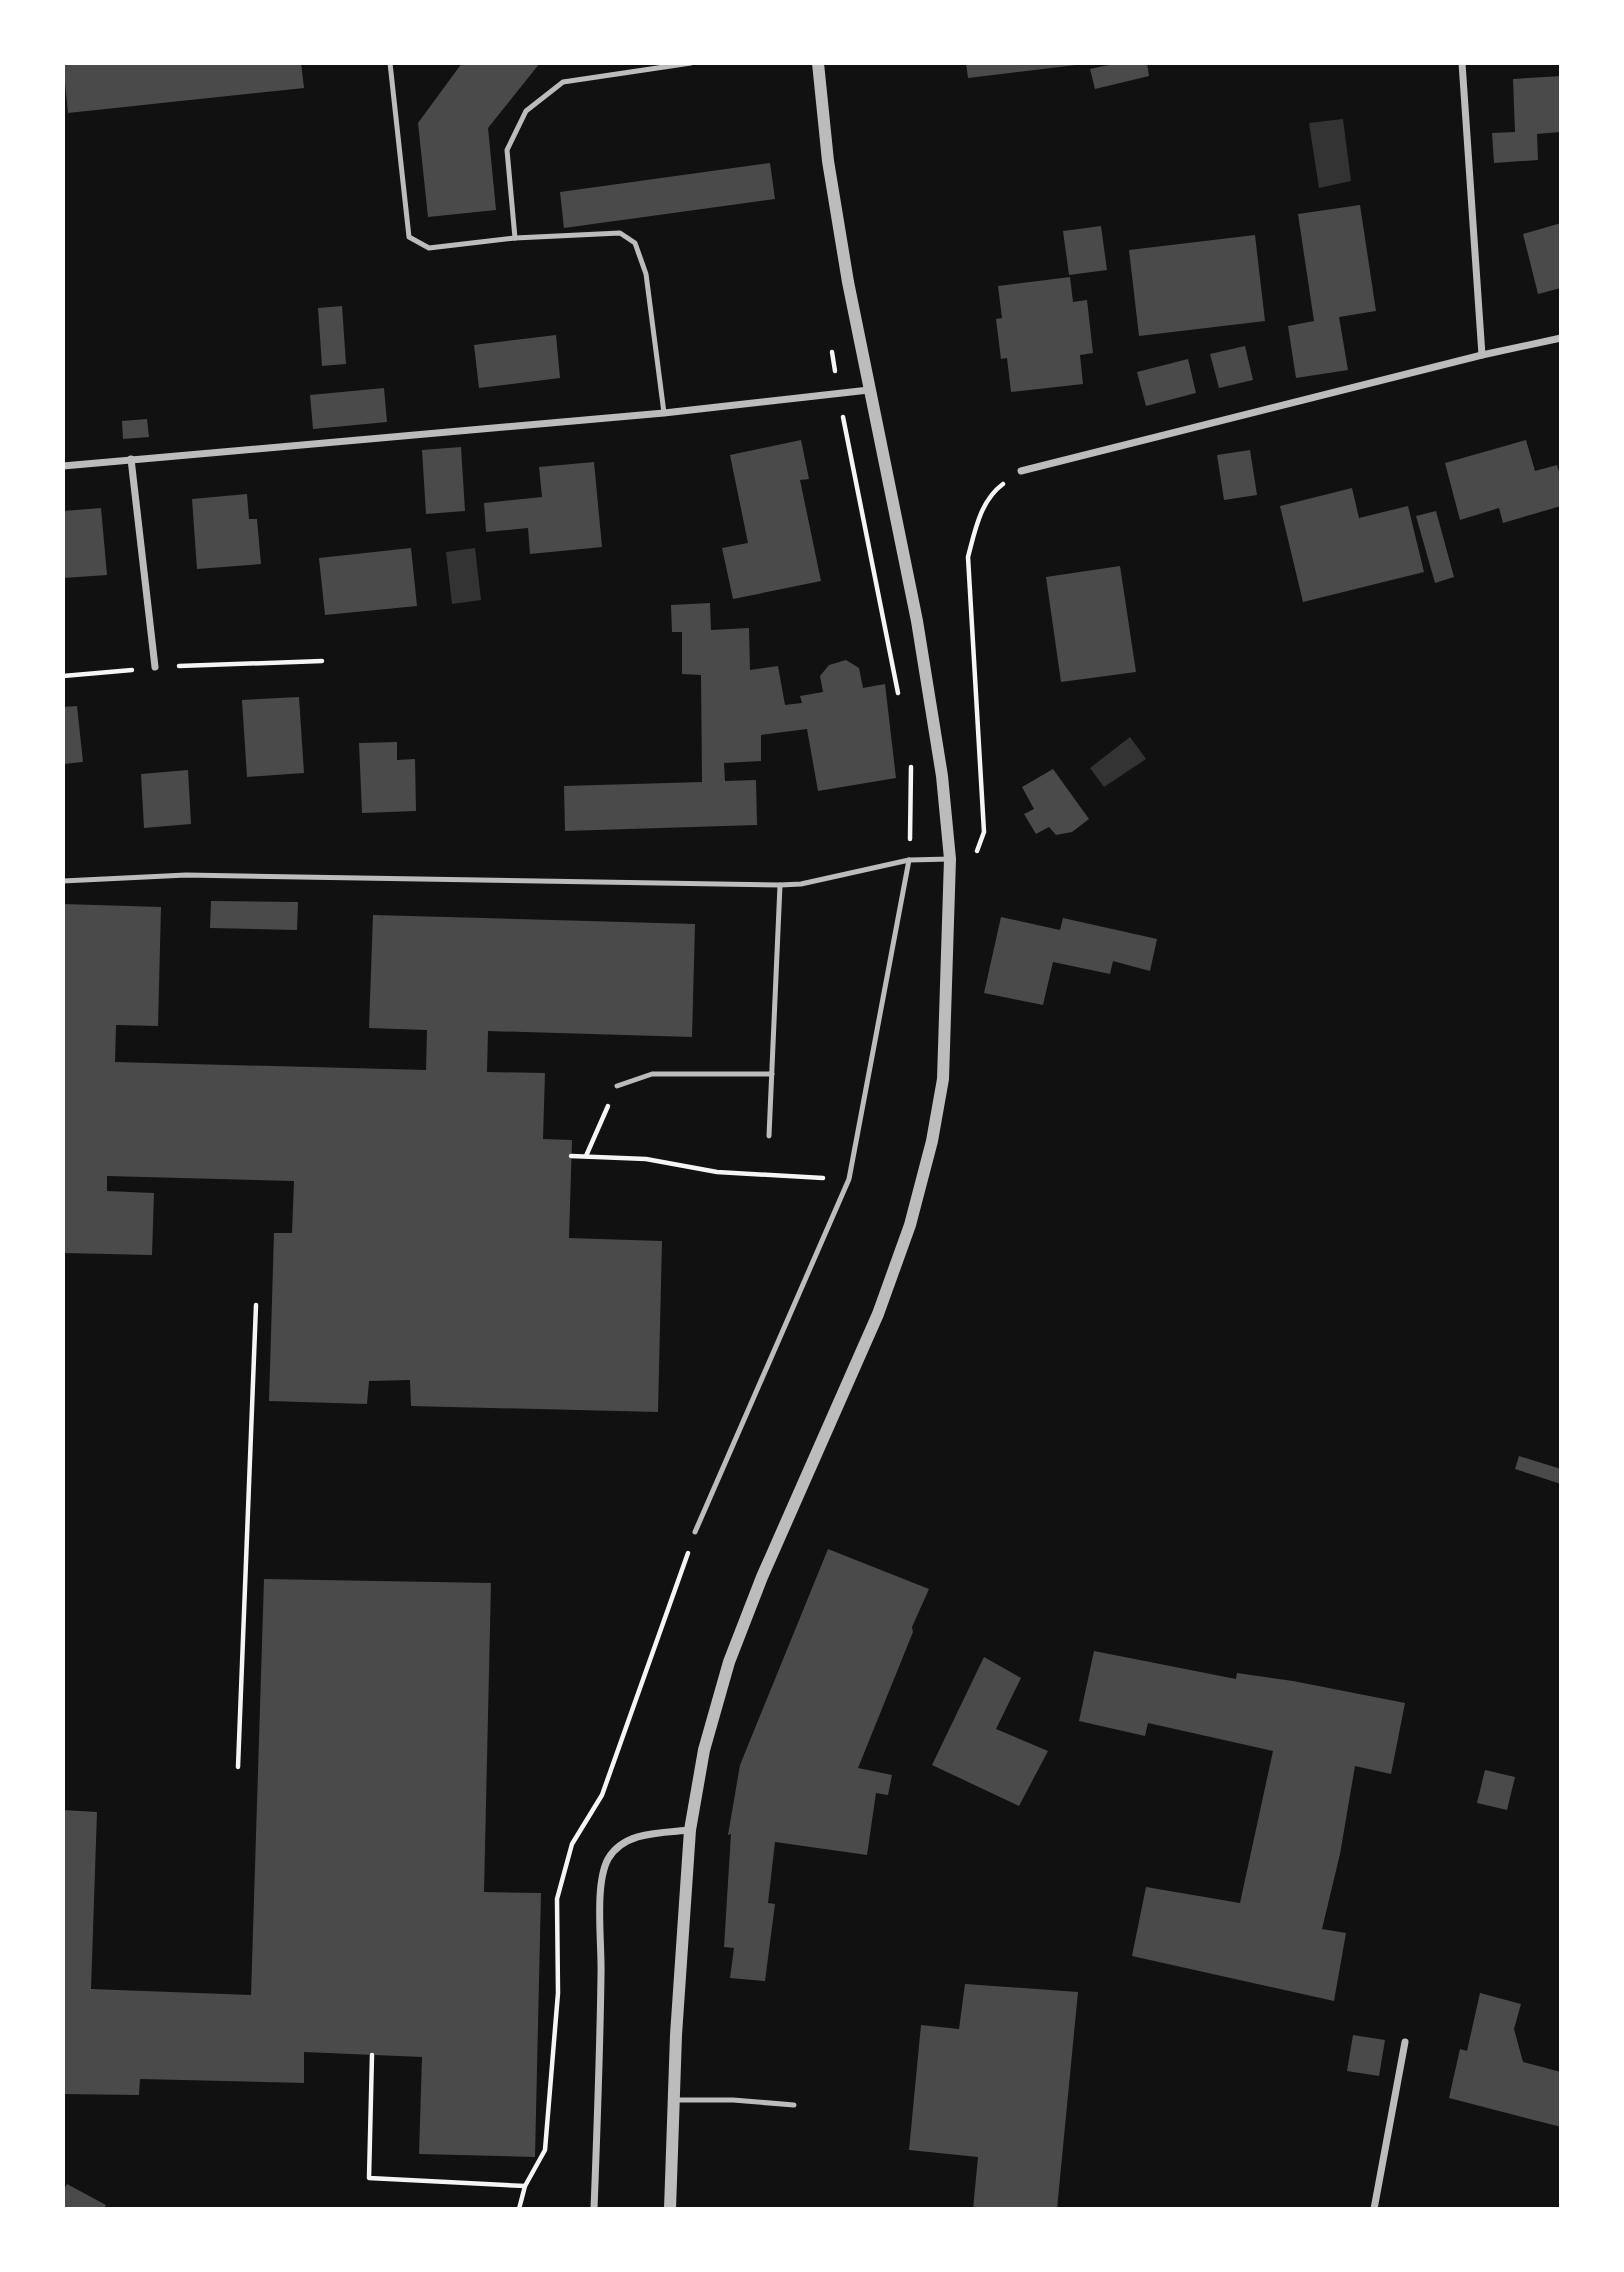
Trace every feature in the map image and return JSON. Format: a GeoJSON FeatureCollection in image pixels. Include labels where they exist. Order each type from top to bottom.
{"type":"FeatureCollection","features":[{"type":"Feature","properties":{"kind":"street"},"geometry":{"type":"LineString","coordinates":[[670,2209],[690,1830],[704,1750],[729,1662],[762,1577],[878,1314],[910,1225],[932,1141],[943,1079],[950,859],[941,762],[917,621],[869,390],[828,162],[818,63]]}},
{"type":"Feature","properties":{"kind":"street"},"geometry":{"type":"LineString","coordinates":[[1462,63],[1482,355]]}},
{"type":"Feature","properties":{"kind":"street"},"geometry":{"type":"LineString","coordinates":[[1021,471],[1482,355],[1561,338]]}},
{"type":"Feature","properties":{"kind":"street"},"geometry":{"type":"LineString","coordinates":[[63,466],[664,413],[869,390]]}},
{"type":"Feature","properties":{"kind":"street"},"geometry":{"type":"LineString","coordinates":[[131,459],[155,667]]}},
{"type":"Feature","properties":{"kind":"street"},"geometry":{"type":"LineString","coordinates":[[594,2209],[601,1972],[600,1880],[608,1858],[623,1842],[649,1834],[690,1830]]}},
{"type":"Feature","properties":{"kind":"street"},"geometry":{"type":"LineString","coordinates":[[1374,2209],[1405,2042]]}},
{"type":"Feature","properties":{"kind":"lane"},"geometry":{"type":"LineString","coordinates":[[390,63],[410,237],[429,248],[515,238],[620,233],[635,243],[646,274],[664,413]]}},
{"type":"Feature","properties":{"kind":"lane"},"geometry":{"type":"LineString","coordinates":[[515,238],[507,150],[526,111],[563,82],[691,64]]}},
{"type":"Feature","properties":{"kind":"lane"},"geometry":{"type":"LineString","coordinates":[[63,881],[187,875],[780,885],[801,884],[909,860],[950,859]]}},
{"type":"Feature","properties":{"kind":"lane"},"geometry":{"type":"LineString","coordinates":[[695,1532],[849,1179],[909,860]]}},
{"type":"Feature","properties":{"kind":"lane"},"geometry":{"type":"LineString","coordinates":[[769,1136],[780,885]]}},
{"type":"Feature","properties":{"kind":"lane"},"geometry":{"type":"LineString","coordinates":[[617,1086],[652,1074],[772,1074]]}},
{"type":"Feature","properties":{"kind":"lane"},"geometry":{"type":"LineString","coordinates":[[674,2101],[733,2100],[794,2105]]}},
{"type":"Feature","properties":{"kind":"path"},"geometry":{"type":"LineString","coordinates":[[950,859],[974,860],[984,832],[968,557],[978,517],[995,489],[1021,471]]}},
{"type":"Feature","properties":{"kind":"path"},"geometry":{"type":"LineString","coordinates":[[63,676],[155,667],[322,661]]}},
{"type":"Feature","properties":{"kind":"path"},"geometry":{"type":"LineString","coordinates":[[586,1156],[617,1086]]}},
{"type":"Feature","properties":{"kind":"path"},"geometry":{"type":"LineString","coordinates":[[571,1156],[646,1159],[717,1172],[849,1179]]}},
{"type":"Feature","properties":{"kind":"path"},"geometry":{"type":"LineString","coordinates":[[238,1767],[256,1305]]}},
{"type":"Feature","properties":{"kind":"path"},"geometry":{"type":"LineString","coordinates":[[372,2055],[369,2178],[525,2186]]}},
{"type":"Feature","properties":{"kind":"path"},"geometry":{"type":"LineString","coordinates":[[519,2209],[525,2186],[545,2150]]}},
{"type":"Feature","properties":{"kind":"shaded area"},"geometry":{"type":"Polygon","coordinates":[[[1343,119],[1351,181],[1319,188],[1309,123],[1343,119]]]}},
{"type":"Feature","properties":{"kind":"shaded area"},"geometry":{"type":"Polygon","coordinates":[[[475,548],[481,600],[452,604],[446,552],[475,548]]]}},
{"type":"Feature","properties":{"kind":"shaded area"},"geometry":{"type":"Polygon","coordinates":[[[1130,737],[1146,759],[1104,787],[1090,768],[1130,737]]]}},
{"type":"Feature","properties":{"kind":"building"},"geometry":{"type":"Polygon","coordinates":[[[63,63],[301,63],[304,88],[68,113],[63,63]]]}},
{"type":"Feature","properties":{"kind":"building"},"geometry":{"type":"Polygon","coordinates":[[[462,63],[540,63],[488,128],[496,210],[428,217],[418,123],[462,63]]]}},
{"type":"Feature","properties":{"kind":"building"},"geometry":{"type":"Polygon","coordinates":[[[966,63],[1075,63],[1076,65],[968,78],[966,63]]]}},
{"type":"Feature","properties":{"kind":"building"},"geometry":{"type":"Polygon","coordinates":[[[1118,63],[1147,63],[1149,76],[1095,89],[1090,69],[1118,63]]]}},
{"type":"Feature","properties":{"kind":"building"},"geometry":{"type":"Polygon","coordinates":[[[1561,76],[1561,132],[1537,134],[1538,160],[1494,163],[1492,133],[1515,132],[1513,79],[1561,76]]]}},
{"type":"Feature","properties":{"kind":"building"},"geometry":{"type":"Polygon","coordinates":[[[770,163],[775,199],[564,228],[560,192],[770,163]]]}},
{"type":"Feature","properties":{"kind":"building"},"geometry":{"type":"Polygon","coordinates":[[[1360,205],[1376,311],[1339,317],[1348,370],[1296,378],[1288,326],[1314,321],[1298,214],[1360,205]]]}},
{"type":"Feature","properties":{"kind":"building"},"geometry":{"type":"Polygon","coordinates":[[[1561,223],[1561,288],[1538,294],[1523,234],[1561,223]]]}},
{"type":"Feature","properties":{"kind":"building"},"geometry":{"type":"Polygon","coordinates":[[[1101,226],[1107,270],[1069,275],[1063,231],[1101,226]]]}},
{"type":"Feature","properties":{"kind":"building"},"geometry":{"type":"Polygon","coordinates":[[[1255,235],[1265,321],[1139,336],[1129,250],[1255,235]]]}},
{"type":"Feature","properties":{"kind":"building"},"geometry":{"type":"Polygon","coordinates":[[[1070,277],[1073,302],[1087,300],[1093,353],[1080,355],[1083,384],[1011,392],[1007,358],[1001,359],[996,319],[1002,318],[998,286],[1070,277]]]}},
{"type":"Feature","properties":{"kind":"building"},"geometry":{"type":"Polygon","coordinates":[[[342,306],[346,364],[322,366],[318,308],[342,306]]]}},
{"type":"Feature","properties":{"kind":"building"},"geometry":{"type":"Polygon","coordinates":[[[556,335],[560,378],[479,388],[474,345],[556,335]]]}},
{"type":"Feature","properties":{"kind":"building"},"geometry":{"type":"Polygon","coordinates":[[[1245,346],[1253,380],[1219,388],[1210,354],[1245,346]]]}},
{"type":"Feature","properties":{"kind":"building"},"geometry":{"type":"Polygon","coordinates":[[[1188,359],[1196,393],[1146,406],[1137,372],[1188,359]]]}},
{"type":"Feature","properties":{"kind":"building"},"geometry":{"type":"Polygon","coordinates":[[[384,388],[387,422],[313,429],[310,395],[384,388]]]}},
{"type":"Feature","properties":{"kind":"building"},"geometry":{"type":"Polygon","coordinates":[[[147,419],[149,437],[123,439],[122,421],[147,419]]]}},
{"type":"Feature","properties":{"kind":"building"},"geometry":{"type":"Polygon","coordinates":[[[801,440],[809,479],[800,480],[821,581],[733,599],[722,548],[748,543],[730,455],[801,440]]]}},
{"type":"Feature","properties":{"kind":"building"},"geometry":{"type":"Polygon","coordinates":[[[1526,440],[1535,471],[1557,465],[1561,479],[1561,506],[1503,523],[1499,508],[1460,520],[1445,463],[1526,440]]]}},
{"type":"Feature","properties":{"kind":"building"},"geometry":{"type":"Polygon","coordinates":[[[461,447],[465,511],[426,514],[422,450],[461,447]]]}},
{"type":"Feature","properties":{"kind":"building"},"geometry":{"type":"Polygon","coordinates":[[[1250,450],[1257,495],[1224,500],[1217,455],[1250,450]]]}},
{"type":"Feature","properties":{"kind":"building"},"geometry":{"type":"Polygon","coordinates":[[[594,462],[602,547],[530,554],[528,528],[486,532],[484,503],[542,497],[539,467],[594,462]]]}},
{"type":"Feature","properties":{"kind":"building"},"geometry":{"type":"Polygon","coordinates":[[[1352,488],[1359,518],[1408,506],[1424,572],[1303,602],[1280,506],[1352,488]]]}},
{"type":"Feature","properties":{"kind":"building"},"geometry":{"type":"Polygon","coordinates":[[[247,494],[249,519],[257,519],[261,564],[197,569],[192,499],[247,494]]]}},
{"type":"Feature","properties":{"kind":"building"},"geometry":{"type":"Polygon","coordinates":[[[101,508],[107,575],[63,578],[63,511],[101,508]]]}},
{"type":"Feature","properties":{"kind":"building"},"geometry":{"type":"Polygon","coordinates":[[[1436,511],[1454,577],[1435,583],[1416,516],[1436,511]]]}},
{"type":"Feature","properties":{"kind":"building"},"geometry":{"type":"Polygon","coordinates":[[[411,548],[417,606],[325,615],[319,558],[411,548]]]}},
{"type":"Feature","properties":{"kind":"building"},"geometry":{"type":"Polygon","coordinates":[[[1120,566],[1136,672],[1061,682],[1046,577],[1120,566]]]}},
{"type":"Feature","properties":{"kind":"building"},"geometry":{"type":"Polygon","coordinates":[[[710,603],[711,630],[749,628],[750,670],[778,666],[785,705],[802,703],[800,696],[823,692],[820,676],[829,665],[846,660],[859,668],[863,688],[885,684],[896,778],[818,791],[807,729],[761,735],[761,761],[724,763],[725,781],[756,780],[757,825],[565,831],[564,786],[702,782],[701,675],[682,674],[682,632],[672,632],[671,605],[710,603]]]}},
{"type":"Feature","properties":{"kind":"building"},"geometry":{"type":"Polygon","coordinates":[[[299,697],[304,773],[247,777],[242,700],[299,697]]]}},
{"type":"Feature","properties":{"kind":"building"},"geometry":{"type":"Polygon","coordinates":[[[77,706],[83,762],[63,764],[63,707],[77,706]]]}},
{"type":"Feature","properties":{"kind":"building"},"geometry":{"type":"Polygon","coordinates":[[[397,742],[397,760],[415,759],[416,811],[362,813],[359,743],[397,742]]]}},
{"type":"Feature","properties":{"kind":"building"},"geometry":{"type":"Polygon","coordinates":[[[1053,769],[1089,819],[1072,832],[1056,835],[1049,827],[1036,834],[1024,814],[1034,809],[1022,787],[1053,769]]]}},
{"type":"Feature","properties":{"kind":"building"},"geometry":{"type":"Polygon","coordinates":[[[188,770],[191,824],[144,828],[141,774],[188,770]]]}},
{"type":"Feature","properties":{"kind":"building"},"geometry":{"type":"Polygon","coordinates":[[[211,901],[298,902],[297,930],[210,928],[211,901]]]}},
{"type":"Feature","properties":{"kind":"building"},"geometry":{"type":"Polygon","coordinates":[[[63,904],[161,907],[158,1026],[116,1025],[115,1062],[426,1070],[427,1030],[369,1028],[373,915],[695,924],[692,1037],[488,1031],[487,1072],[545,1073],[543,1139],[572,1140],[569,1238],[662,1241],[658,1412],[411,1406],[410,1380],[369,1381],[367,1404],[269,1401],[274,1233],[292,1233],[294,1181],[107,1176],[107,1191],[154,1193],[152,1255],[63,1253],[63,904]]]}},
{"type":"Feature","properties":{"kind":"building"},"geometry":{"type":"Polygon","coordinates":[[[1001,917],[1060,930],[1063,918],[1157,939],[1150,971],[1113,961],[1110,974],[1053,962],[1043,1005],[984,993],[1001,917]]]}},
{"type":"Feature","properties":{"kind":"building"},"geometry":{"type":"Polygon","coordinates":[[[1519,1456],[1561,1469],[1561,1484],[1515,1469],[1519,1456]]]}},
{"type":"Feature","properties":{"kind":"building"},"geometry":{"type":"Polygon","coordinates":[[[828,1549],[929,1589],[858,1768],[892,1775],[888,1795],[876,1793],[867,1855],[775,1842],[768,1903],[775,1904],[765,1981],[730,1978],[734,1948],[724,1947],[731,1834],[728,1835],[740,1765],[828,1549]]]}},
{"type":"Feature","properties":{"kind":"building"},"geometry":{"type":"Polygon","coordinates":[[[264,1579],[491,1583],[484,1892],[541,1893],[535,2157],[419,2154],[422,2057],[304,2052],[304,2083],[140,2079],[139,2095],[63,2094],[63,1810],[97,1812],[91,1989],[251,1995],[264,1579]]]}},
{"type":"Feature","properties":{"kind":"building"},"geometry":{"type":"Polygon","coordinates":[[[1094,1651],[1236,1679],[1237,1673],[1405,1703],[1391,1774],[1355,1766],[1340,1854],[1322,1929],[1346,1933],[1334,2001],[1132,1956],[1146,1887],[1240,1903],[1273,1751],[1148,1723],[1145,1736],[1079,1721],[1094,1651]]]}},
{"type":"Feature","properties":{"kind":"building"},"geometry":{"type":"Polygon","coordinates":[[[984,1657],[1021,1678],[996,1729],[1048,1751],[1019,1806],[932,1765],[984,1657]]]}},
{"type":"Feature","properties":{"kind":"building"},"geometry":{"type":"Polygon","coordinates":[[[1485,1770],[1515,1777],[1507,1810],[1477,1803],[1485,1770]]]}},
{"type":"Feature","properties":{"kind":"building"},"geometry":{"type":"Polygon","coordinates":[[[965,1984],[1078,1992],[1057,2209],[973,2209],[978,2157],[909,2150],[921,2025],[959,2029],[965,1984]]]}},
{"type":"Feature","properties":{"kind":"building"},"geometry":{"type":"Polygon","coordinates":[[[1480,1993],[1521,2004],[1514,2029],[1523,2062],[1561,2072],[1561,2127],[1449,2098],[1460,2049],[1467,2051],[1480,1993]]]}},
{"type":"Feature","properties":{"kind":"building"},"geometry":{"type":"Polygon","coordinates":[[[1353,2035],[1385,2040],[1379,2076],[1347,2071],[1353,2035]]]}},
{"type":"Feature","properties":{"kind":"building"},"geometry":{"type":"Polygon","coordinates":[[[67,2184],[106,2205],[104,2209],[63,2208],[63,2191],[67,2184]]]}}]}
